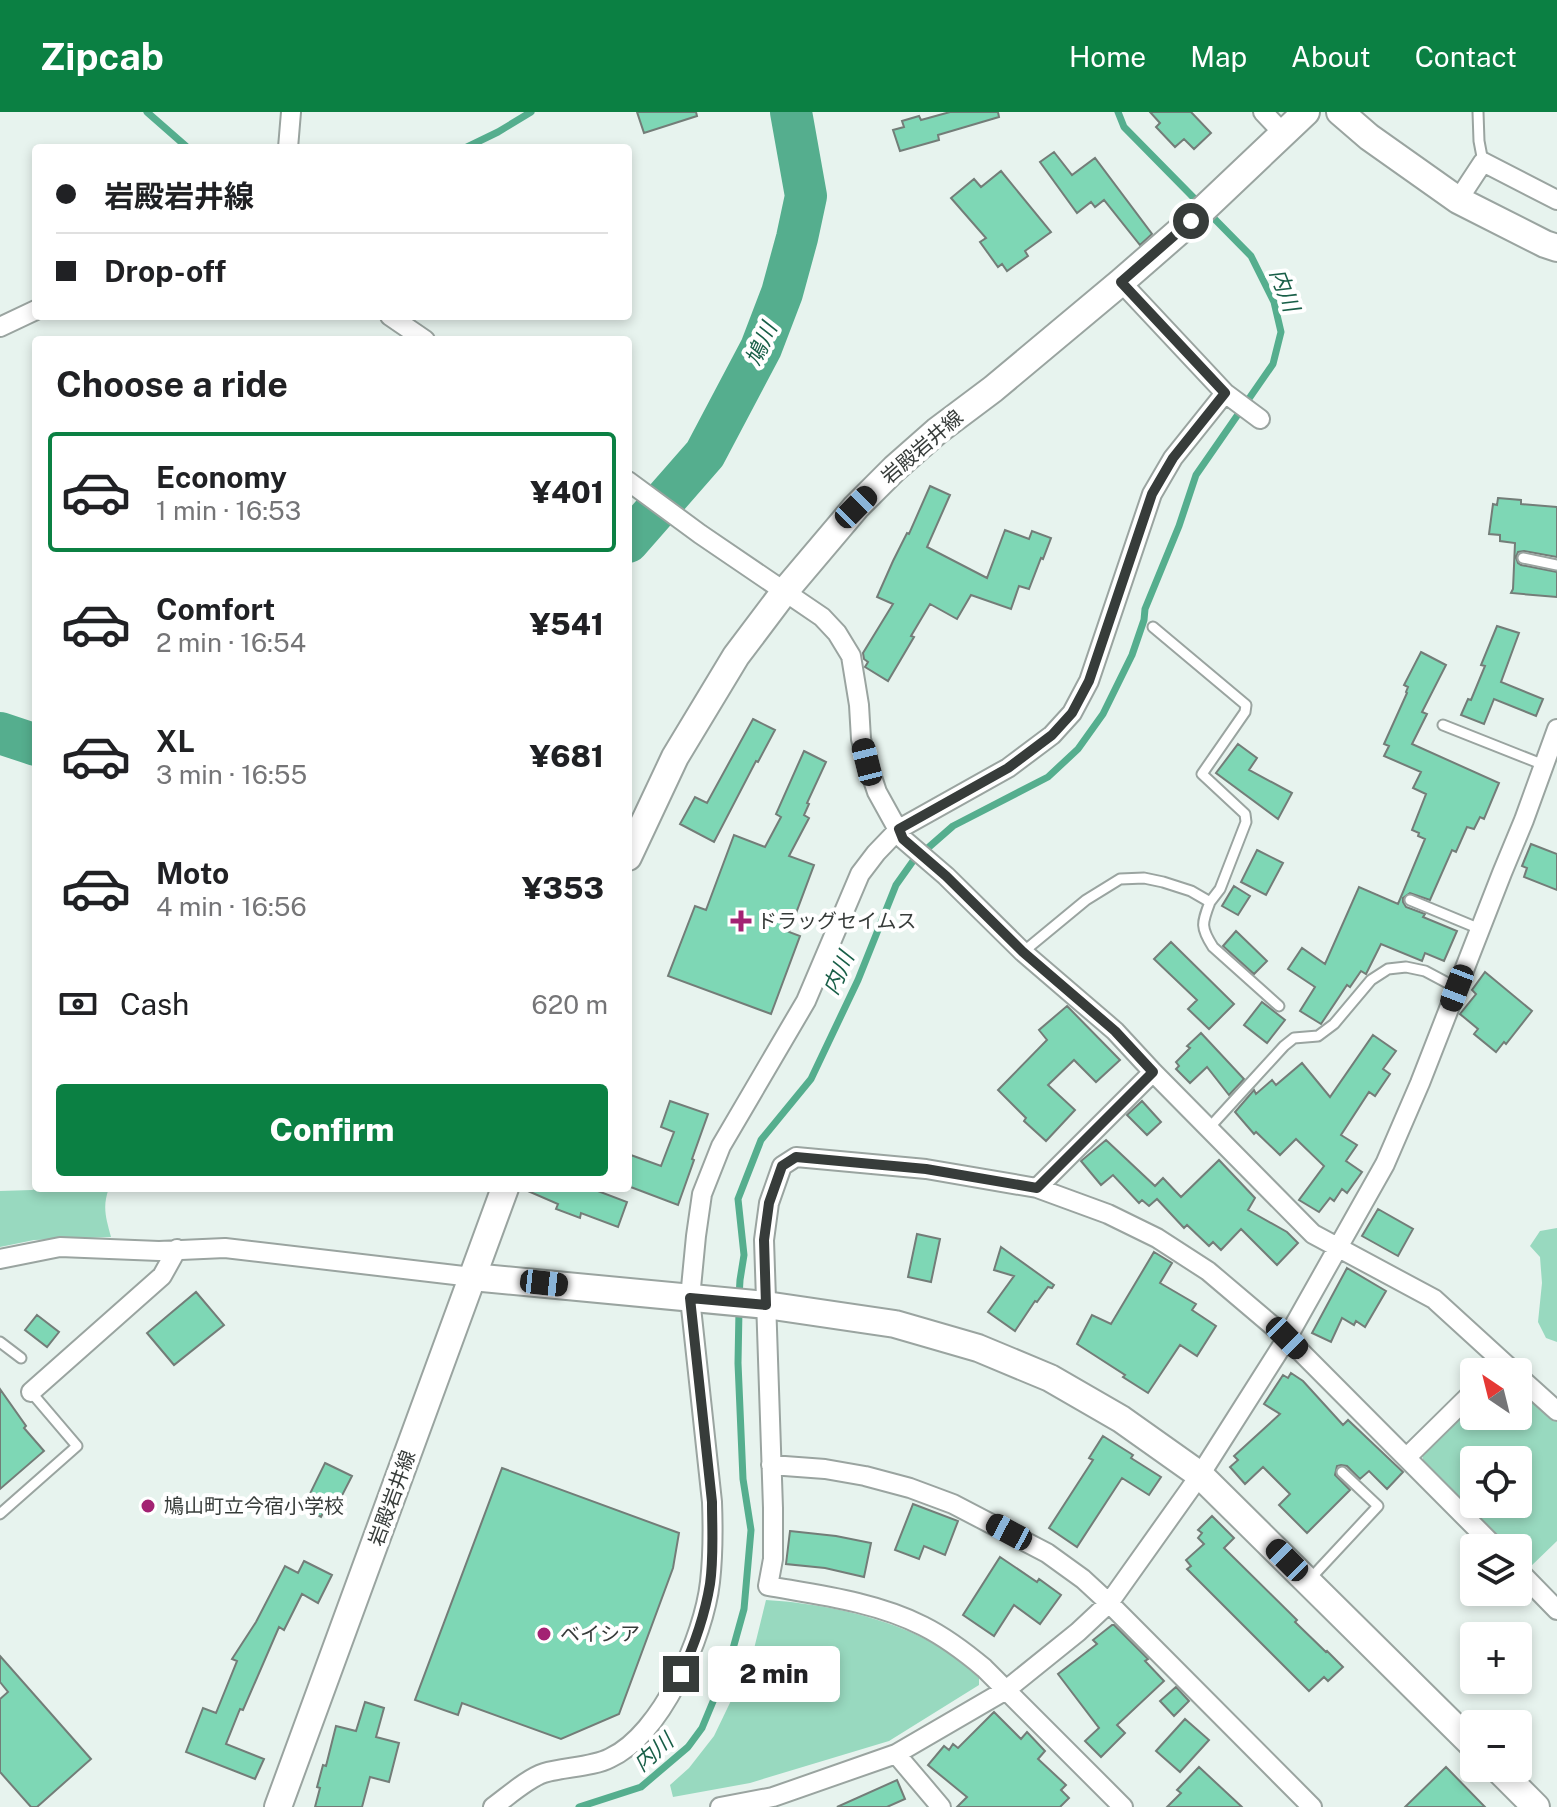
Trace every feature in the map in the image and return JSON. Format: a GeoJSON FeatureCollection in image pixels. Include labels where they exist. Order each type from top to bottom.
{"type":"FeatureCollection","features":[{"type":"Feature","properties":{"kind":"main road","name":"岩殿岩井線"},"geometry":{"type":"LineString","coordinates":[[632,848],[675,757],[736,656],[785,591],[856,507],[937,431],[993,389],[1191,221],[1306,112]]}},
{"type":"Feature","properties":{"kind":"main road"},"geometry":{"type":"LineString","coordinates":[[1340,112],[1369,137],[1458,200],[1557,248]]}},
{"type":"Feature","properties":{"kind":"main road","name":"岩殿岩井線"},"geometry":{"type":"LineString","coordinates":[[278,1807],[504,1192]]}},
{"type":"Feature","properties":{"kind":"main road"},"geometry":{"type":"LineString","coordinates":[[472,1277],[766,1305],[895,1324],[978,1348],[1050,1378],[1121,1419],[1200,1475],[1460,1732]]}},
{"type":"Feature","properties":{"kind":"main road"},"geometry":{"type":"LineString","coordinates":[[1511,1782],[1536,1807]]}},
{"type":"Feature","properties":{"kind":"street"},"geometry":{"type":"LineString","coordinates":[[288,144],[291,112]]}},
{"type":"Feature","properties":{"kind":"street"},"geometry":{"type":"LineString","coordinates":[[1263,112],[1283,133]]}},
{"type":"Feature","properties":{"kind":"street"},"geometry":{"type":"LineString","coordinates":[[1458,200],[1483,162],[1557,200]]}},
{"type":"Feature","properties":{"kind":"street"},"geometry":{"type":"LineString","coordinates":[[1121,282],[1225,393],[1260,419]]}},
{"type":"Feature","properties":{"kind":"street"},"geometry":{"type":"LineString","coordinates":[[0,327],[32,312]]}},
{"type":"Feature","properties":{"kind":"street"},"geometry":{"type":"LineString","coordinates":[[396,320],[419,336]]}},
{"type":"Feature","properties":{"kind":"street"},"geometry":{"type":"LineString","coordinates":[[493,1807],[541,1774],[610,1759],[647,1729],[673,1693],[689,1656],[710,1584],[712,1502],[690,1298],[702,1194],[721,1146],[806,1001],[860,874],[876,853],[901,834],[1008,768],[1052,735],[1072,713],[1089,681],[1152,494],[1173,458],[1225,393]]}},
{"type":"Feature","properties":{"kind":"street"},"geometry":{"type":"LineString","coordinates":[[632,484],[822,617],[837,633],[851,656],[861,739],[867,762],[877,792],[901,834],[1023,952],[1115,1031],[1313,1234],[1434,1299],[1495,1358]]}},
{"type":"Feature","properties":{"kind":"street"},"geometry":{"type":"LineString","coordinates":[[720,1807],[776,1802],[896,1754],[1006,1690],[1109,1603],[1200,1475],[1287,1338],[1385,1164],[1524,820],[1557,729]]}},
{"type":"Feature","properties":{"kind":"street"},"geometry":{"type":"LineString","coordinates":[[1037,1188],[1153,1072]]}},
{"type":"Feature","properties":{"kind":"street"},"geometry":{"type":"LineString","coordinates":[[1123,1807],[984,1668],[959,1647],[922,1625],[875,1608],[768,1586],[773,1559],[773,1508],[764,1240],[769,1203],[782,1166],[796,1157],[926,1169],[1037,1188],[1108,1214],[1157,1238],[1208,1271],[1287,1338],[1482,1534]]}},
{"type":"Feature","properties":{"kind":"street"},"geometry":{"type":"LineString","coordinates":[[0,1259],[60,1247],[159,1251],[225,1248],[472,1277]]}},
{"type":"Feature","properties":{"kind":"street"},"geometry":{"type":"LineString","coordinates":[[31,1392],[162,1276],[177,1249]]}},
{"type":"Feature","properties":{"kind":"street"},"geometry":{"type":"LineString","coordinates":[[1532,1390],[1557,1411]]}},
{"type":"Feature","properties":{"kind":"street"},"geometry":{"type":"LineString","coordinates":[[1407,1457],[1460,1405]]}},
{"type":"Feature","properties":{"kind":"street"},"geometry":{"type":"LineString","coordinates":[[771,1465],[825,1469],[910,1488],[953,1504],[1047,1553],[1109,1603],[1312,1807]]}},
{"type":"Feature","properties":{"kind":"street"},"geometry":{"type":"LineString","coordinates":[[1532,1584],[1557,1610]]}},
{"type":"Feature","properties":{"kind":"street"},"geometry":{"type":"LineString","coordinates":[[896,1754],[941,1807]]}},
{"type":"Feature","properties":{"kind":"lane"},"geometry":{"type":"LineString","coordinates":[[1478,112],[1483,162]]}},
{"type":"Feature","properties":{"kind":"lane"},"geometry":{"type":"LineString","coordinates":[[1523,558],[1557,565]]}},
{"type":"Feature","properties":{"kind":"lane"},"geometry":{"type":"LineString","coordinates":[[1153,627],[1246,705],[1245,712],[1202,774],[1245,814],[1246,822],[1220,889],[1210,902],[1203,921],[1206,936],[1213,947],[1279,1006]]}},
{"type":"Feature","properties":{"kind":"lane"},"geometry":{"type":"LineString","coordinates":[[1443,725],[1544,765]]}},
{"type":"Feature","properties":{"kind":"lane"},"geometry":{"type":"LineString","coordinates":[[1023,952],[1086,900],[1120,879],[1144,878],[1163,882],[1191,891],[1210,902]]}},
{"type":"Feature","properties":{"kind":"lane"},"geometry":{"type":"LineString","coordinates":[[1410,900],[1480,929]]}},
{"type":"Feature","properties":{"kind":"lane"},"geometry":{"type":"LineString","coordinates":[[1209,1128],[1284,1046],[1294,1038],[1318,1036],[1334,1024],[1371,980],[1388,969],[1406,967],[1425,971],[1457,988]]}},
{"type":"Feature","properties":{"kind":"lane"},"geometry":{"type":"LineString","coordinates":[[0,1342],[21,1358]]}},
{"type":"Feature","properties":{"kind":"lane"},"geometry":{"type":"LineString","coordinates":[[0,1514],[77,1446],[31,1392]]}},
{"type":"Feature","properties":{"kind":"lane"},"geometry":{"type":"LineString","coordinates":[[1308,1582],[1378,1506],[1342,1472]]}},
{"type":"Feature","properties":{"kind":"green space"},"geometry":{"type":"Polygon","coordinates":[[[0,1191],[108,1192],[105,1207],[111,1237],[34,1240],[0,1247],[0,1191]]]}},
{"type":"Feature","properties":{"kind":"green space"},"geometry":{"type":"Polygon","coordinates":[[[1557,1228],[1557,1342],[1546,1338],[1538,1322],[1542,1283],[1540,1257],[1530,1246],[1540,1231],[1557,1228]]]}},
{"type":"Feature","properties":{"kind":"green space"},"geometry":{"type":"Polygon","coordinates":[[[1532,1399],[1557,1420],[1557,1541],[1532,1565],[1532,1534],[1494,1534],[1479,1518],[1532,1518],[1532,1446],[1460,1446],[1460,1499],[1423,1461],[1422,1453],[1460,1416],[1460,1430],[1532,1430],[1532,1399]]]}},
{"type":"Feature","properties":{"kind":"green space"},"geometry":{"type":"Polygon","coordinates":[[[766,1600],[851,1612],[908,1631],[959,1660],[979,1678],[979,1685],[889,1741],[750,1783],[673,1797],[670,1785],[689,1768],[714,1736],[752,1657],[766,1600]]]}},
{"type":"Feature","properties":{"kind":"building"},"geometry":{"type":"Polygon","coordinates":[[[637,112],[696,112],[697,116],[644,133],[637,112]]]}},
{"type":"Feature","properties":{"kind":"building"},"geometry":{"type":"Polygon","coordinates":[[[950,112],[998,112],[999,117],[938,135],[939,140],[900,151],[893,130],[904,127],[902,121],[919,116],[921,120],[950,112]]]}},
{"type":"Feature","properties":{"kind":"building"},"geometry":{"type":"Polygon","coordinates":[[[1150,112],[1191,112],[1211,133],[1194,149],[1184,139],[1175,147],[1156,127],[1160,123],[1150,112]]]}},
{"type":"Feature","properties":{"kind":"building"},"geometry":{"type":"Polygon","coordinates":[[[1054,152],[1072,175],[1095,158],[1152,234],[1140,245],[1104,200],[1095,207],[1091,202],[1077,213],[1040,162],[1054,152]]]}},
{"type":"Feature","properties":{"kind":"building"},"geometry":{"type":"Polygon","coordinates":[[[1001,171],[1051,232],[1025,251],[1028,256],[1007,271],[1002,264],[998,267],[980,242],[986,238],[951,198],[974,179],[981,187],[1001,171]]]}},
{"type":"Feature","properties":{"kind":"building"},"geometry":{"type":"Polygon","coordinates":[[[930,486],[950,495],[927,547],[987,578],[1005,530],[1029,539],[1032,531],[1051,538],[1029,589],[1019,586],[1011,609],[971,595],[957,619],[930,604],[888,681],[865,667],[868,662],[863,653],[893,604],[877,597],[930,486]]]}},
{"type":"Feature","properties":{"kind":"building"},"geometry":{"type":"Polygon","coordinates":[[[1498,498],[1521,500],[1521,504],[1557,507],[1557,557],[1524,551],[1518,552],[1516,557],[1521,565],[1557,572],[1557,597],[1511,593],[1515,543],[1500,541],[1500,535],[1489,534],[1493,504],[1497,505],[1498,498]]]}},
{"type":"Feature","properties":{"kind":"building"},"geometry":{"type":"Polygon","coordinates":[[[1497,626],[1519,633],[1501,682],[1543,699],[1536,716],[1494,699],[1484,724],[1461,715],[1485,666],[1481,665],[1497,626]]]}},
{"type":"Feature","properties":{"kind":"building"},"geometry":{"type":"Polygon","coordinates":[[[1421,652],[1446,665],[1422,712],[1427,714],[1412,744],[1499,783],[1484,819],[1480,817],[1474,829],[1467,827],[1456,852],[1452,850],[1430,900],[1410,893],[1403,898],[1406,907],[1457,931],[1444,961],[1425,953],[1422,961],[1381,944],[1366,974],[1361,971],[1350,987],[1347,985],[1321,1024],[1300,1011],[1315,987],[1288,969],[1302,948],[1325,964],[1359,887],[1398,904],[1425,839],[1412,830],[1426,794],[1413,788],[1421,772],[1384,756],[1389,746],[1384,744],[1407,693],[1408,687],[1404,685],[1421,652]]]}},
{"type":"Feature","properties":{"kind":"building"},"geometry":{"type":"Polygon","coordinates":[[[753,719],[775,730],[714,842],[680,824],[695,797],[707,803],[753,719]]]}},
{"type":"Feature","properties":{"kind":"building"},"geometry":{"type":"Polygon","coordinates":[[[1238,744],[1257,758],[1249,770],[1292,793],[1278,819],[1216,773],[1238,744]]]}},
{"type":"Feature","properties":{"kind":"building","name":"ドラッグセイムス"},"geometry":{"type":"Polygon","coordinates":[[[804,751],[826,762],[807,803],[804,815],[809,818],[789,856],[814,865],[789,932],[800,936],[771,1014],[668,976],[695,906],[706,910],[734,835],[765,847],[781,817],[776,814],[804,751]]]}},
{"type":"Feature","properties":{"kind":"building"},"geometry":{"type":"Polygon","coordinates":[[[1531,844],[1557,854],[1557,890],[1524,877],[1527,868],[1522,866],[1531,844]]]}},
{"type":"Feature","properties":{"kind":"building"},"geometry":{"type":"Polygon","coordinates":[[[1257,850],[1283,863],[1266,895],[1241,882],[1257,850]]]}},
{"type":"Feature","properties":{"kind":"building"},"geometry":{"type":"Polygon","coordinates":[[[1234,886],[1250,896],[1238,915],[1222,906],[1234,886]]]}},
{"type":"Feature","properties":{"kind":"building"},"geometry":{"type":"Polygon","coordinates":[[[1236,931],[1267,961],[1254,974],[1223,946],[1236,931]]]}},
{"type":"Feature","properties":{"kind":"building"},"geometry":{"type":"Polygon","coordinates":[[[1171,942],[1234,1004],[1209,1029],[1188,1009],[1197,1000],[1154,959],[1171,942]]]}},
{"type":"Feature","properties":{"kind":"building"},"geometry":{"type":"Polygon","coordinates":[[[1485,972],[1532,1011],[1496,1052],[1474,1034],[1478,1029],[1460,1014],[1476,994],[1472,990],[1485,972]]]}},
{"type":"Feature","properties":{"kind":"building"},"geometry":{"type":"Polygon","coordinates":[[[1262,1002],[1285,1020],[1267,1043],[1244,1025],[1262,1002]]]}},
{"type":"Feature","properties":{"kind":"building"},"geometry":{"type":"Polygon","coordinates":[[[1067,1006],[1120,1060],[1096,1082],[1074,1060],[1048,1085],[1075,1110],[1046,1141],[998,1090],[1047,1040],[1039,1030],[1067,1006]]]}},
{"type":"Feature","properties":{"kind":"building"},"geometry":{"type":"Polygon","coordinates":[[[1201,1033],[1244,1079],[1229,1095],[1207,1067],[1190,1083],[1176,1069],[1179,1066],[1176,1062],[1190,1048],[1187,1046],[1201,1033]]]}},
{"type":"Feature","properties":{"kind":"building"},"geometry":{"type":"Polygon","coordinates":[[[1373,1035],[1396,1051],[1383,1069],[1390,1074],[1375,1096],[1369,1092],[1341,1135],[1357,1145],[1346,1161],[1362,1172],[1347,1193],[1342,1189],[1334,1201],[1330,1198],[1319,1212],[1299,1200],[1324,1166],[1296,1139],[1280,1155],[1256,1132],[1254,1134],[1235,1112],[1254,1090],[1256,1094],[1272,1080],[1276,1085],[1302,1063],[1330,1097],[1373,1035]]]}},
{"type":"Feature","properties":{"kind":"building"},"geometry":{"type":"Polygon","coordinates":[[[670,1101],[708,1114],[678,1205],[632,1188],[632,1155],[661,1166],[674,1132],[661,1127],[670,1101]]]}},
{"type":"Feature","properties":{"kind":"building"},"geometry":{"type":"Polygon","coordinates":[[[1142,1101],[1161,1122],[1147,1135],[1127,1115],[1142,1101]]]}},
{"type":"Feature","properties":{"kind":"building"},"geometry":{"type":"Polygon","coordinates":[[[1106,1140],[1155,1186],[1163,1178],[1181,1197],[1219,1160],[1255,1198],[1248,1210],[1287,1232],[1298,1243],[1277,1265],[1241,1229],[1221,1250],[1213,1242],[1209,1246],[1187,1225],[1184,1228],[1157,1199],[1149,1206],[1142,1200],[1139,1203],[1113,1175],[1101,1185],[1081,1161],[1106,1140]]]}},
{"type":"Feature","properties":{"kind":"building"},"geometry":{"type":"Polygon","coordinates":[[[530,1192],[601,1192],[627,1202],[618,1227],[581,1213],[580,1218],[556,1209],[558,1204],[530,1192]]]}},
{"type":"Feature","properties":{"kind":"building"},"geometry":{"type":"Polygon","coordinates":[[[1378,1209],[1413,1229],[1398,1256],[1362,1236],[1378,1209]]]}},
{"type":"Feature","properties":{"kind":"building"},"geometry":{"type":"Polygon","coordinates":[[[917,1234],[940,1239],[931,1282],[908,1277],[917,1234]]]}},
{"type":"Feature","properties":{"kind":"building"},"geometry":{"type":"Polygon","coordinates":[[[1001,1247],[1054,1285],[1035,1301],[1015,1331],[988,1312],[1014,1276],[994,1270],[1001,1247]]]}},
{"type":"Feature","properties":{"kind":"building"},"geometry":{"type":"Polygon","coordinates":[[[1154,1252],[1172,1263],[1160,1283],[1196,1304],[1192,1310],[1216,1326],[1197,1356],[1180,1345],[1148,1393],[1077,1344],[1092,1315],[1111,1324],[1154,1252]]]}},
{"type":"Feature","properties":{"kind":"building"},"geometry":{"type":"Polygon","coordinates":[[[1347,1268],[1386,1291],[1365,1327],[1342,1318],[1331,1342],[1312,1333],[1347,1268]]]}},
{"type":"Feature","properties":{"kind":"building"},"geometry":{"type":"Polygon","coordinates":[[[196,1292],[224,1325],[174,1365],[147,1333],[196,1292]]]}},
{"type":"Feature","properties":{"kind":"building"},"geometry":{"type":"Polygon","coordinates":[[[37,1315],[59,1332],[47,1347],[25,1330],[37,1315]]]}},
{"type":"Feature","properties":{"kind":"building"},"geometry":{"type":"Polygon","coordinates":[[[1291,1373],[1303,1381],[1343,1425],[1348,1420],[1403,1472],[1387,1489],[1369,1471],[1360,1479],[1347,1466],[1337,1466],[1335,1475],[1350,1490],[1307,1533],[1279,1505],[1290,1494],[1263,1467],[1245,1484],[1230,1467],[1238,1460],[1234,1456],[1280,1414],[1264,1404],[1283,1375],[1288,1378],[1291,1373]]]}},
{"type":"Feature","properties":{"kind":"building"},"geometry":{"type":"Polygon","coordinates":[[[0,1389],[26,1426],[24,1428],[44,1451],[0,1489],[0,1389]]]}},
{"type":"Feature","properties":{"kind":"building"},"geometry":{"type":"Polygon","coordinates":[[[1103,1436],[1161,1477],[1149,1495],[1122,1478],[1077,1547],[1049,1528],[1093,1460],[1089,1458],[1103,1436]]]}},
{"type":"Feature","properties":{"kind":"building"},"geometry":{"type":"Polygon","coordinates":[[[325,1463],[352,1476],[332,1515],[324,1511],[321,1517],[303,1508],[325,1463]]]}},
{"type":"Feature","properties":{"kind":"building","name":"ベイシア"},"geometry":{"type":"Polygon","coordinates":[[[502,1468],[679,1533],[673,1568],[619,1714],[561,1739],[462,1703],[458,1715],[415,1700],[502,1468]]]}},
{"type":"Feature","properties":{"kind":"building"},"geometry":{"type":"Polygon","coordinates":[[[913,1504],[958,1521],[945,1555],[924,1546],[919,1559],[895,1550],[913,1504]]]}},
{"type":"Feature","properties":{"kind":"building"},"geometry":{"type":"Polygon","coordinates":[[[1212,1516],[1234,1538],[1224,1548],[1343,1667],[1328,1681],[1324,1677],[1309,1691],[1187,1569],[1191,1566],[1186,1560],[1204,1544],[1198,1538],[1202,1533],[1198,1530],[1212,1516]]]}},
{"type":"Feature","properties":{"kind":"building"},"geometry":{"type":"Polygon","coordinates":[[[790,1531],[871,1543],[864,1577],[825,1568],[786,1564],[790,1531]]]}},
{"type":"Feature","properties":{"kind":"building"},"geometry":{"type":"Polygon","coordinates":[[[1000,1557],[1061,1595],[1040,1624],[1014,1605],[994,1636],[963,1615],[1000,1557]]]}},
{"type":"Feature","properties":{"kind":"building"},"geometry":{"type":"Polygon","coordinates":[[[304,1561],[332,1575],[318,1603],[302,1594],[284,1630],[279,1627],[226,1744],[264,1759],[255,1779],[186,1752],[203,1708],[216,1713],[237,1661],[232,1659],[256,1622],[285,1566],[298,1573],[304,1561]]]}},
{"type":"Feature","properties":{"kind":"building"},"geometry":{"type":"Polygon","coordinates":[[[1112,1625],[1148,1659],[1145,1661],[1164,1681],[1117,1725],[1125,1733],[1101,1757],[1085,1741],[1099,1728],[1058,1674],[1097,1644],[1093,1640],[1112,1625]]]}},
{"type":"Feature","properties":{"kind":"building"},"geometry":{"type":"Polygon","coordinates":[[[0,1656],[91,1759],[37,1807],[31,1807],[0,1772],[0,1699],[8,1692],[0,1682],[0,1656]]]}},
{"type":"Feature","properties":{"kind":"building"},"geometry":{"type":"Polygon","coordinates":[[[1176,1687],[1189,1701],[1174,1716],[1160,1701],[1176,1687]]]}},
{"type":"Feature","properties":{"kind":"building"},"geometry":{"type":"Polygon","coordinates":[[[365,1702],[384,1708],[376,1737],[399,1743],[389,1782],[370,1777],[362,1807],[315,1807],[320,1788],[317,1787],[336,1726],[356,1731],[365,1702]]]}},
{"type":"Feature","properties":{"kind":"building"},"geometry":{"type":"Polygon","coordinates":[[[994,1712],[1021,1739],[1027,1732],[1045,1751],[1038,1759],[1066,1785],[1061,1790],[1069,1798],[1060,1807],[957,1807],[967,1797],[928,1765],[944,1746],[949,1750],[953,1744],[958,1748],[994,1712]]]}},
{"type":"Feature","properties":{"kind":"building"},"geometry":{"type":"Polygon","coordinates":[[[1185,1719],[1209,1740],[1180,1772],[1156,1751],[1185,1719]]]}},
{"type":"Feature","properties":{"kind":"building"},"geometry":{"type":"Polygon","coordinates":[[[1199,1767],[1242,1807],[1167,1807],[1181,1793],[1177,1790],[1199,1767]]]}},
{"type":"Feature","properties":{"kind":"building"},"geometry":{"type":"Polygon","coordinates":[[[1446,1767],[1485,1807],[1405,1807],[1446,1767]]]}},
{"type":"Feature","properties":{"kind":"building"},"geometry":{"type":"Polygon","coordinates":[[[897,1780],[905,1799],[887,1807],[837,1807],[897,1780]]]}},
{"type":"Feature","properties":{"kind":"waterway"},"geometry":{"type":"LineString","coordinates":[[147,112],[183,144]]}},
{"type":"Feature","properties":{"kind":"waterway"},"geometry":{"type":"LineString","coordinates":[[473,144],[531,112]]}},
{"type":"Feature","properties":{"kind":"waterway","name":"鳩川"},"geometry":{"type":"LineString","coordinates":[[632,537],[705,454],[761,348],[782,293],[806,196],[791,112]]}},
{"type":"Feature","properties":{"kind":"waterway","name":"内川"},"geometry":{"type":"LineString","coordinates":[[739,1297],[744,1255],[738,1199],[761,1140],[811,1079],[858,980],[896,885],[913,861],[953,826],[1048,777],[1078,749],[1103,714],[1132,655],[1145,609],[1196,475],[1273,364],[1281,332],[1274,302],[1251,256],[1124,127],[1118,112]]}},
{"type":"Feature","properties":{"kind":"waterway","name":"鳩川"},"geometry":{"type":"LineString","coordinates":[[0,733],[32,744]]}},
{"type":"Feature","properties":{"kind":"waterway","name":"内川"},"geometry":{"type":"LineString","coordinates":[[579,1807],[641,1787],[688,1747],[702,1728],[729,1663],[744,1609],[751,1530],[743,1479],[739,1310]]}},
{"type":"Feature","properties":{"kind":"place","name":"ドラッグセイムス"},"geometry":{"type":"Point","coordinates":[741,921]}},
{"type":"Feature","properties":{"kind":"place","name":"鳩山町立今宿小学校"},"geometry":{"type":"Point","coordinates":[148,1506]}},
{"type":"Feature","properties":{"kind":"place","name":"ベイシア"},"geometry":{"type":"Point","coordinates":[544,1634]}},
{"type":"Feature","properties":{"kind":"route"},"geometry":{"type":"LineString","coordinates":[[681,1674],[710,1584],[713,1535],[690,1298],[766,1305],[764,1240],[769,1203],[782,1166],[796,1157],[852,1161],[926,1169],[1037,1188],[1153,1072],[1115,1031],[1023,952],[946,876],[903,839],[899,829],[1008,768],[1052,735],[1072,713],[1089,681],[1152,494],[1173,458],[1225,393],[1121,282],[1191,221]]}}]}
